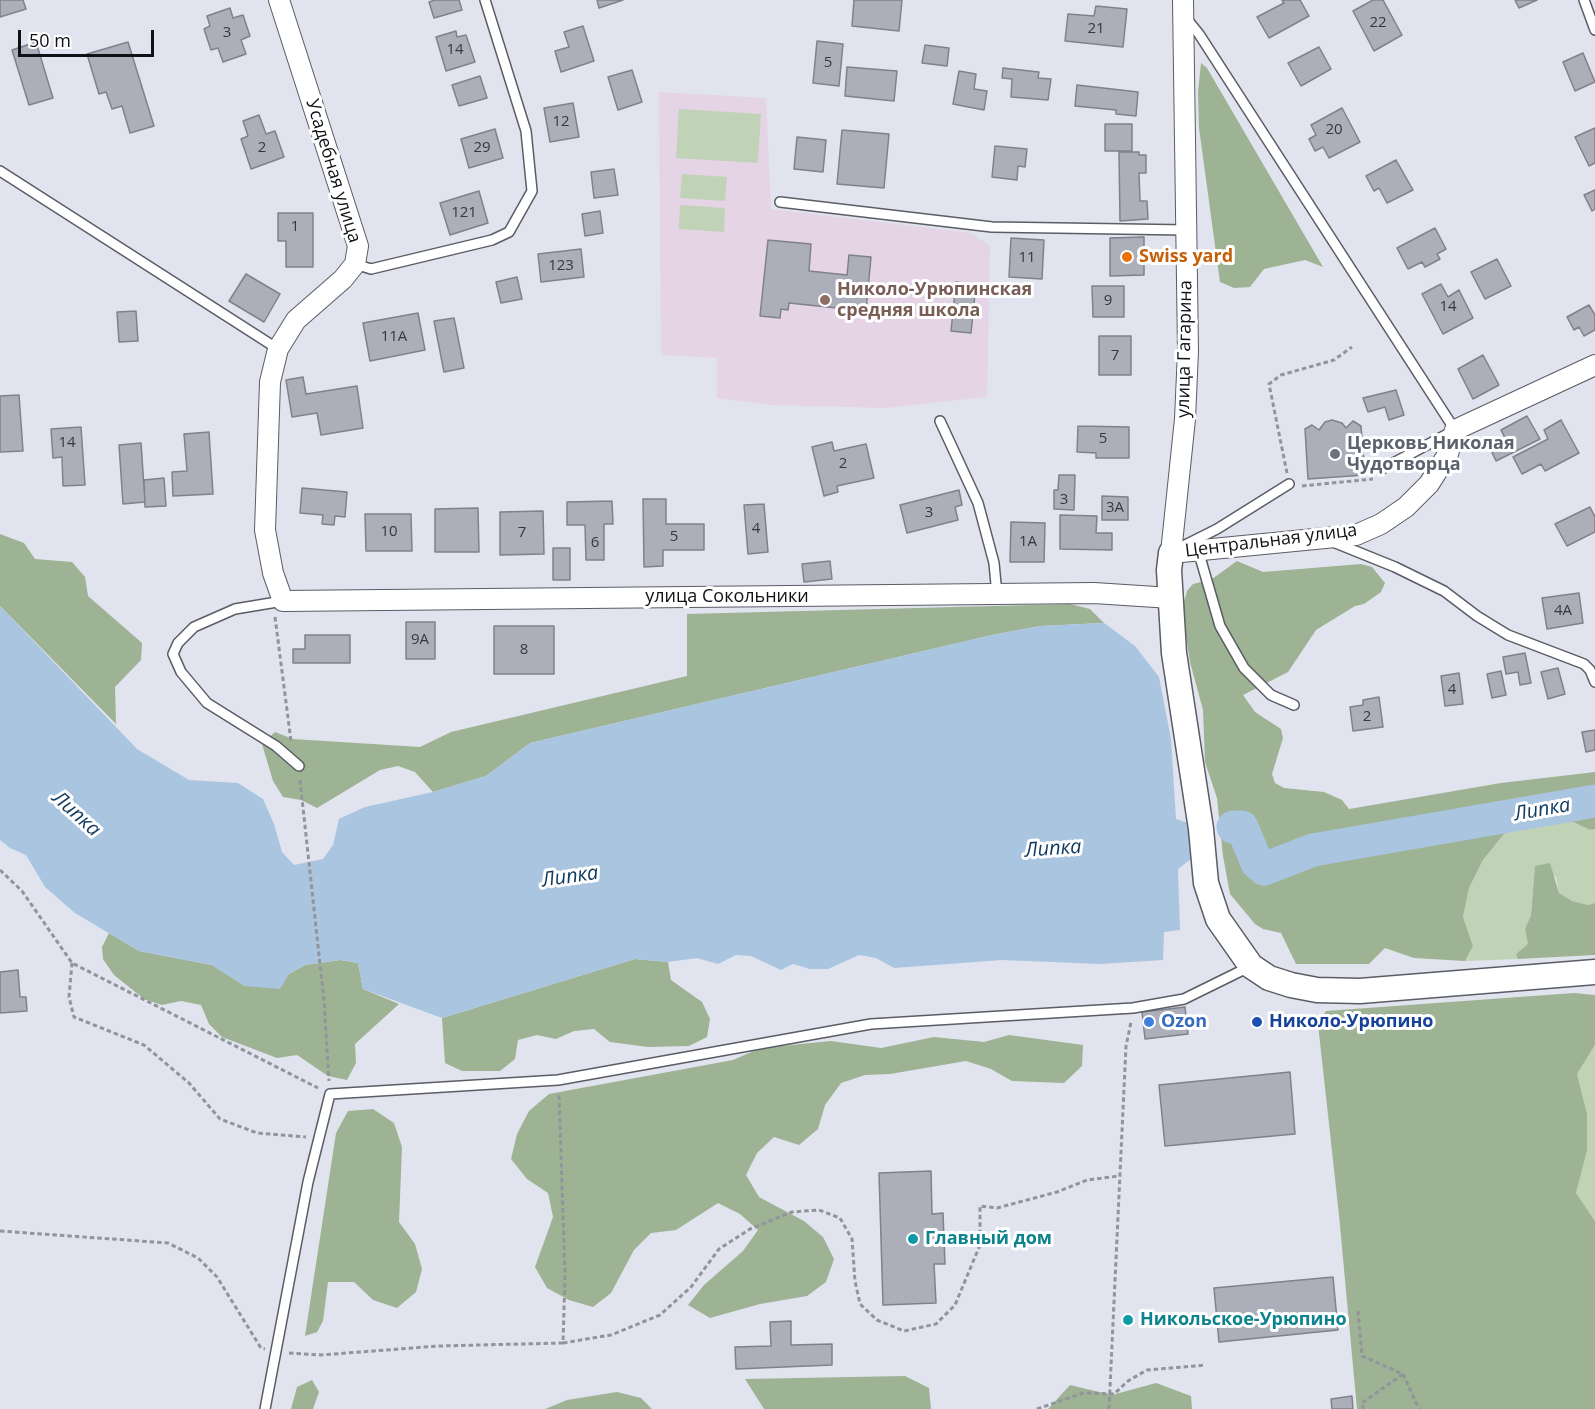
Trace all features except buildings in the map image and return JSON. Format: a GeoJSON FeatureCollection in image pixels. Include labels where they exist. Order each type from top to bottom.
{"type":"FeatureCollection","features":[{"type":"Feature","properties":{"kind":"street","name":"Усадебная улица"},"geometry":{"type":"LineString","coordinates":[[278,601],[265,530],[270,382],[278,349],[296,320],[343,279],[355,264],[358,246],[279,0]]}},
{"type":"Feature","properties":{"kind":"street","name":"улица Гагарина"},"geometry":{"type":"LineString","coordinates":[[1171,553],[1185,419],[1188,351],[1178,5]]}},
{"type":"Feature","properties":{"kind":"street"},"geometry":{"type":"LineString","coordinates":[[1455,430],[1595,365]]}},
{"type":"Feature","properties":{"kind":"street","name":"Центральная улица"},"geometry":{"type":"LineString","coordinates":[[1171,553],[1356,535],[1381,524],[1406,507],[1429,484],[1448,454],[1455,430]]}},
{"type":"Feature","properties":{"kind":"street"},"geometry":{"type":"LineString","coordinates":[[1171,553],[1170,598],[1174,653],[1201,829],[1206,883],[1218,919],[1251,966],[1269,978],[1291,985],[1317,990],[1360,991],[1595,972]]}},
{"type":"Feature","properties":{"kind":"street","name":"улица Сокольники"},"geometry":{"type":"LineString","coordinates":[[278,601],[1094,593],[1170,598]]}},
{"type":"Feature","properties":{"kind":"lane"},"geometry":{"type":"LineString","coordinates":[[355,264],[371,269],[492,240],[509,232],[529,199],[532,191],[526,131],[485,0]]}},
{"type":"Feature","properties":{"kind":"lane"},"geometry":{"type":"LineString","coordinates":[[1584,0],[1595,30]]}},
{"type":"Feature","properties":{"kind":"lane"},"geometry":{"type":"LineString","coordinates":[[1178,5],[1206,44],[1455,430],[1382,469]]}},
{"type":"Feature","properties":{"kind":"lane"},"geometry":{"type":"LineString","coordinates":[[0,171],[278,349]]}},
{"type":"Feature","properties":{"kind":"lane"},"geometry":{"type":"LineString","coordinates":[[780,202],[992,227],[1186,230]]}},
{"type":"Feature","properties":{"kind":"lane"},"geometry":{"type":"LineString","coordinates":[[940,421],[978,503],[994,563],[998,595]]}},
{"type":"Feature","properties":{"kind":"lane"},"geometry":{"type":"LineString","coordinates":[[1171,553],[1217,529],[1289,484]]}},
{"type":"Feature","properties":{"kind":"lane"},"geometry":{"type":"LineString","coordinates":[[1326,538],[1395,567],[1444,591],[1477,616],[1508,634],[1584,664],[1590,670],[1595,682]]}},
{"type":"Feature","properties":{"kind":"lane"},"geometry":{"type":"LineString","coordinates":[[1198,550],[1220,626],[1244,668],[1271,695],[1294,705]]}},
{"type":"Feature","properties":{"kind":"lane"},"geometry":{"type":"LineString","coordinates":[[278,601],[235,609],[194,627],[178,643],[173,654],[181,672],[207,702],[276,746],[299,766]]}},
{"type":"Feature","properties":{"kind":"lane"},"geometry":{"type":"LineString","coordinates":[[265,1409],[308,1182],[330,1094],[558,1080],[872,1024],[1133,1008],[1184,999],[1251,966]]}},
{"type":"Feature","properties":{"kind":"path"},"geometry":{"type":"LineString","coordinates":[[1352,347],[1334,360],[1281,375],[1269,384],[1289,484],[1295,486],[1371,480],[1382,469]]}},
{"type":"Feature","properties":{"kind":"path"},"geometry":{"type":"LineString","coordinates":[[278,601],[288,731],[299,766],[324,1001],[330,1094]]}},
{"type":"Feature","properties":{"kind":"path"},"geometry":{"type":"LineString","coordinates":[[0,870],[22,891],[72,963],[330,1094]]}},
{"type":"Feature","properties":{"kind":"path"},"geometry":{"type":"LineString","coordinates":[[72,963],[69,997],[74,1017],[144,1045],[189,1083],[220,1119],[257,1133],[319,1138]]}},
{"type":"Feature","properties":{"kind":"path"},"geometry":{"type":"LineString","coordinates":[[1109,1409],[1126,1046],[1133,1008]]}},
{"type":"Feature","properties":{"kind":"path"},"geometry":{"type":"LineString","coordinates":[[558,1080],[565,1276],[562,1343]]}},
{"type":"Feature","properties":{"kind":"path"},"geometry":{"type":"LineString","coordinates":[[0,1231],[168,1244],[198,1258],[217,1277],[261,1348],[276,1353],[321,1355],[438,1346],[562,1343],[611,1335],[660,1316],[690,1287],[719,1249],[750,1229],[792,1212],[819,1210],[840,1218],[852,1239],[855,1281],[860,1304],[877,1320],[904,1331],[936,1324],[954,1305],[980,1245],[980,1206],[997,1208],[1057,1192],[1087,1180],[1119,1176]]}},
{"type":"Feature","properties":{"kind":"path"},"geometry":{"type":"LineString","coordinates":[[1358,1311],[1362,1356],[1403,1374],[1419,1409]]}},
{"type":"Feature","properties":{"kind":"path"},"geometry":{"type":"LineString","coordinates":[[1037,1409],[1083,1393],[1109,1392],[1114,1394],[1128,1381],[1147,1370],[1206,1365]]}},
{"type":"Feature","properties":{"kind":"path"},"geometry":{"type":"LineString","coordinates":[[1363,1409],[1362,1403],[1403,1374]]}},
{"type":"Feature","properties":{"kind":"shaded area","name":"Николо-Урюпинская средняя школа"},"geometry":{"type":"Polygon","coordinates":[[[659,92],[766,98],[771,209],[971,233],[990,246],[987,397],[885,408],[772,405],[717,398],[717,358],[661,355],[659,92]]]}},
{"type":"Feature","properties":{"kind":"green space"},"geometry":{"type":"Polygon","coordinates":[[[1201,63],[1207,68],[1323,267],[1305,260],[1264,269],[1250,287],[1234,288],[1220,282],[1199,128],[1198,92],[1201,63]]]}},
{"type":"Feature","properties":{"kind":"green space"},"geometry":{"type":"Polygon","coordinates":[[[679,109],[761,114],[758,163],[676,158],[679,109]]]}},
{"type":"Feature","properties":{"kind":"green space"},"geometry":{"type":"Polygon","coordinates":[[[682,174],[727,177],[725,201],[680,198],[682,174]]]}},
{"type":"Feature","properties":{"kind":"green space"},"geometry":{"type":"Polygon","coordinates":[[[680,205],[725,208],[724,232],[679,229],[680,205]]]}},
{"type":"Feature","properties":{"kind":"green space"},"geometry":{"type":"Polygon","coordinates":[[[0,534],[24,543],[35,559],[72,562],[85,577],[88,596],[142,643],[141,660],[115,687],[116,724],[0,606],[0,534]]]}},
{"type":"Feature","properties":{"kind":"green space"},"geometry":{"type":"Polygon","coordinates":[[[1237,561],[1263,572],[1361,564],[1372,567],[1385,583],[1381,592],[1364,604],[1355,606],[1316,630],[1288,672],[1243,695],[1255,712],[1281,729],[1283,738],[1272,774],[1275,783],[1284,788],[1324,792],[1342,800],[1349,809],[1501,783],[1595,772],[1595,829],[1590,830],[1563,817],[1533,820],[1504,834],[1483,860],[1469,888],[1463,917],[1473,946],[1465,961],[1414,958],[1385,948],[1369,964],[1296,964],[1281,933],[1263,929],[1255,924],[1230,894],[1223,856],[1217,798],[1205,762],[1203,710],[1190,662],[1182,610],[1187,591],[1193,584],[1212,579],[1237,561]]]}},
{"type":"Feature","properties":{"kind":"green space"},"geometry":{"type":"Polygon","coordinates":[[[1070,604],[1090,609],[1104,623],[1040,626],[992,635],[530,743],[486,776],[433,792],[415,772],[398,766],[380,770],[317,808],[301,800],[283,797],[273,781],[262,744],[275,732],[293,739],[420,747],[451,732],[687,676],[687,614],[1070,604]]]}},
{"type":"Feature","properties":{"kind":"green space"},"geometry":{"type":"Polygon","coordinates":[[[1563,817],[1590,830],[1595,829],[1595,903],[1588,905],[1572,901],[1559,893],[1556,877],[1535,866],[1531,915],[1525,929],[1529,944],[1516,954],[1518,959],[1465,961],[1473,946],[1463,917],[1469,888],[1483,860],[1504,834],[1533,820],[1563,817]]]}},
{"type":"Feature","properties":{"kind":"green space"},"geometry":{"type":"Polygon","coordinates":[[[1550,863],[1559,893],[1572,901],[1588,905],[1595,903],[1595,955],[1518,959],[1516,954],[1528,944],[1525,929],[1531,915],[1535,866],[1550,863]]]}},
{"type":"Feature","properties":{"kind":"green space"},"geometry":{"type":"Polygon","coordinates":[[[109,933],[139,951],[212,965],[245,986],[289,974],[305,965],[340,960],[358,963],[363,989],[399,1004],[355,1044],[356,1063],[347,1080],[328,1076],[297,1055],[277,1058],[222,1037],[209,1024],[201,1005],[181,1001],[162,1005],[144,999],[114,975],[103,959],[102,947],[109,933]]]}},
{"type":"Feature","properties":{"kind":"green space"},"geometry":{"type":"Polygon","coordinates":[[[635,959],[668,962],[671,980],[702,1002],[710,1019],[707,1037],[689,1046],[648,1047],[610,1042],[594,1029],[574,1031],[556,1039],[537,1035],[518,1040],[515,1059],[500,1071],[462,1071],[445,1063],[442,1018],[635,959]]]}},
{"type":"Feature","properties":{"kind":"green space"},"geometry":{"type":"Polygon","coordinates":[[[1574,993],[1595,995],[1595,1045],[1577,1074],[1587,1114],[1587,1151],[1576,1193],[1595,1221],[1595,1409],[1357,1409],[1318,1024],[1326,1011],[1574,993]]]}},
{"type":"Feature","properties":{"kind":"green space"},"geometry":{"type":"Polygon","coordinates":[[[1009,1035],[1083,1045],[1082,1066],[1064,1083],[1012,1081],[991,1069],[966,1061],[890,1074],[865,1075],[841,1083],[825,1105],[818,1129],[799,1145],[774,1137],[757,1153],[746,1175],[759,1197],[804,1221],[823,1237],[834,1259],[826,1282],[807,1296],[760,1304],[710,1318],[688,1305],[704,1285],[743,1251],[758,1230],[740,1214],[718,1203],[676,1230],[651,1233],[634,1250],[611,1293],[593,1307],[569,1300],[547,1288],[535,1267],[553,1217],[548,1193],[527,1179],[511,1159],[517,1134],[529,1111],[549,1094],[733,1060],[756,1050],[781,1046],[831,1041],[881,1048],[934,1037],[984,1042],[1009,1035]]]}},
{"type":"Feature","properties":{"kind":"green space"},"geometry":{"type":"Polygon","coordinates":[[[1595,1045],[1595,1221],[1576,1193],[1587,1151],[1587,1114],[1577,1074],[1595,1045]]]}},
{"type":"Feature","properties":{"kind":"green space"},"geometry":{"type":"Polygon","coordinates":[[[373,1109],[394,1123],[402,1147],[399,1222],[415,1244],[422,1269],[416,1292],[397,1308],[373,1300],[354,1282],[328,1282],[323,1321],[317,1332],[305,1336],[336,1133],[348,1111],[373,1109]]]}},
{"type":"Feature","properties":{"kind":"green space"},"geometry":{"type":"Polygon","coordinates":[[[905,1376],[929,1388],[931,1409],[764,1409],[745,1379],[905,1376]]]}},
{"type":"Feature","properties":{"kind":"green space"},"geometry":{"type":"Polygon","coordinates":[[[312,1380],[319,1392],[313,1409],[291,1409],[297,1387],[312,1380]]]}},
{"type":"Feature","properties":{"kind":"green space"},"geometry":{"type":"Polygon","coordinates":[[[1156,1383],[1191,1396],[1192,1409],[1048,1409],[1070,1385],[1112,1395],[1156,1383]]]}},
{"type":"Feature","properties":{"kind":"green space"},"geometry":{"type":"Polygon","coordinates":[[[617,1392],[641,1398],[652,1409],[545,1409],[567,1400],[617,1392]]]}},
{"type":"Feature","properties":{"kind":"water"},"geometry":{"type":"Polygon","coordinates":[[[0,606],[137,749],[189,780],[238,783],[263,799],[274,824],[282,852],[294,865],[323,859],[333,845],[339,819],[365,807],[433,792],[486,776],[530,743],[992,635],[1040,626],[1104,623],[1135,646],[1159,677],[1171,739],[1176,819],[1191,824],[1195,856],[1178,869],[1180,930],[1164,932],[1163,960],[1100,964],[1002,960],[894,968],[876,958],[859,955],[828,969],[810,969],[793,964],[781,970],[751,956],[736,955],[718,964],[697,958],[668,962],[635,959],[442,1018],[363,989],[358,963],[340,960],[305,965],[289,974],[280,989],[245,986],[212,965],[139,951],[75,913],[45,887],[26,855],[10,848],[0,840],[0,606]]]}},
{"type":"Feature","properties":{"kind":"waterway","name":"Липка"},"geometry":{"type":"LineString","coordinates":[[1233,827],[1242,827],[1257,863],[1264,869],[1313,850],[1595,801]]}},
{"type":"Feature","properties":{"kind":"place","name":"Swiss yard"},"geometry":{"type":"Point","coordinates":[1127,257]}},
{"type":"Feature","properties":{"kind":"place","name":"Николо-Урюпинская средняя школа"},"geometry":{"type":"Point","coordinates":[825,300]}},
{"type":"Feature","properties":{"kind":"place","name":"Церковь Николая Чудотворца"},"geometry":{"type":"Point","coordinates":[1335,454]}},
{"type":"Feature","properties":{"kind":"place","name":"Ozon"},"geometry":{"type":"Point","coordinates":[1149,1022]}},
{"type":"Feature","properties":{"kind":"place","name":"Николо-Урюпино"},"geometry":{"type":"Point","coordinates":[1257,1022]}},
{"type":"Feature","properties":{"kind":"place","name":"Главный дом"},"geometry":{"type":"Point","coordinates":[913,1239]}},
{"type":"Feature","properties":{"kind":"place","name":"Никольское-Урюпино"},"geometry":{"type":"Point","coordinates":[1128,1320]}}]}
